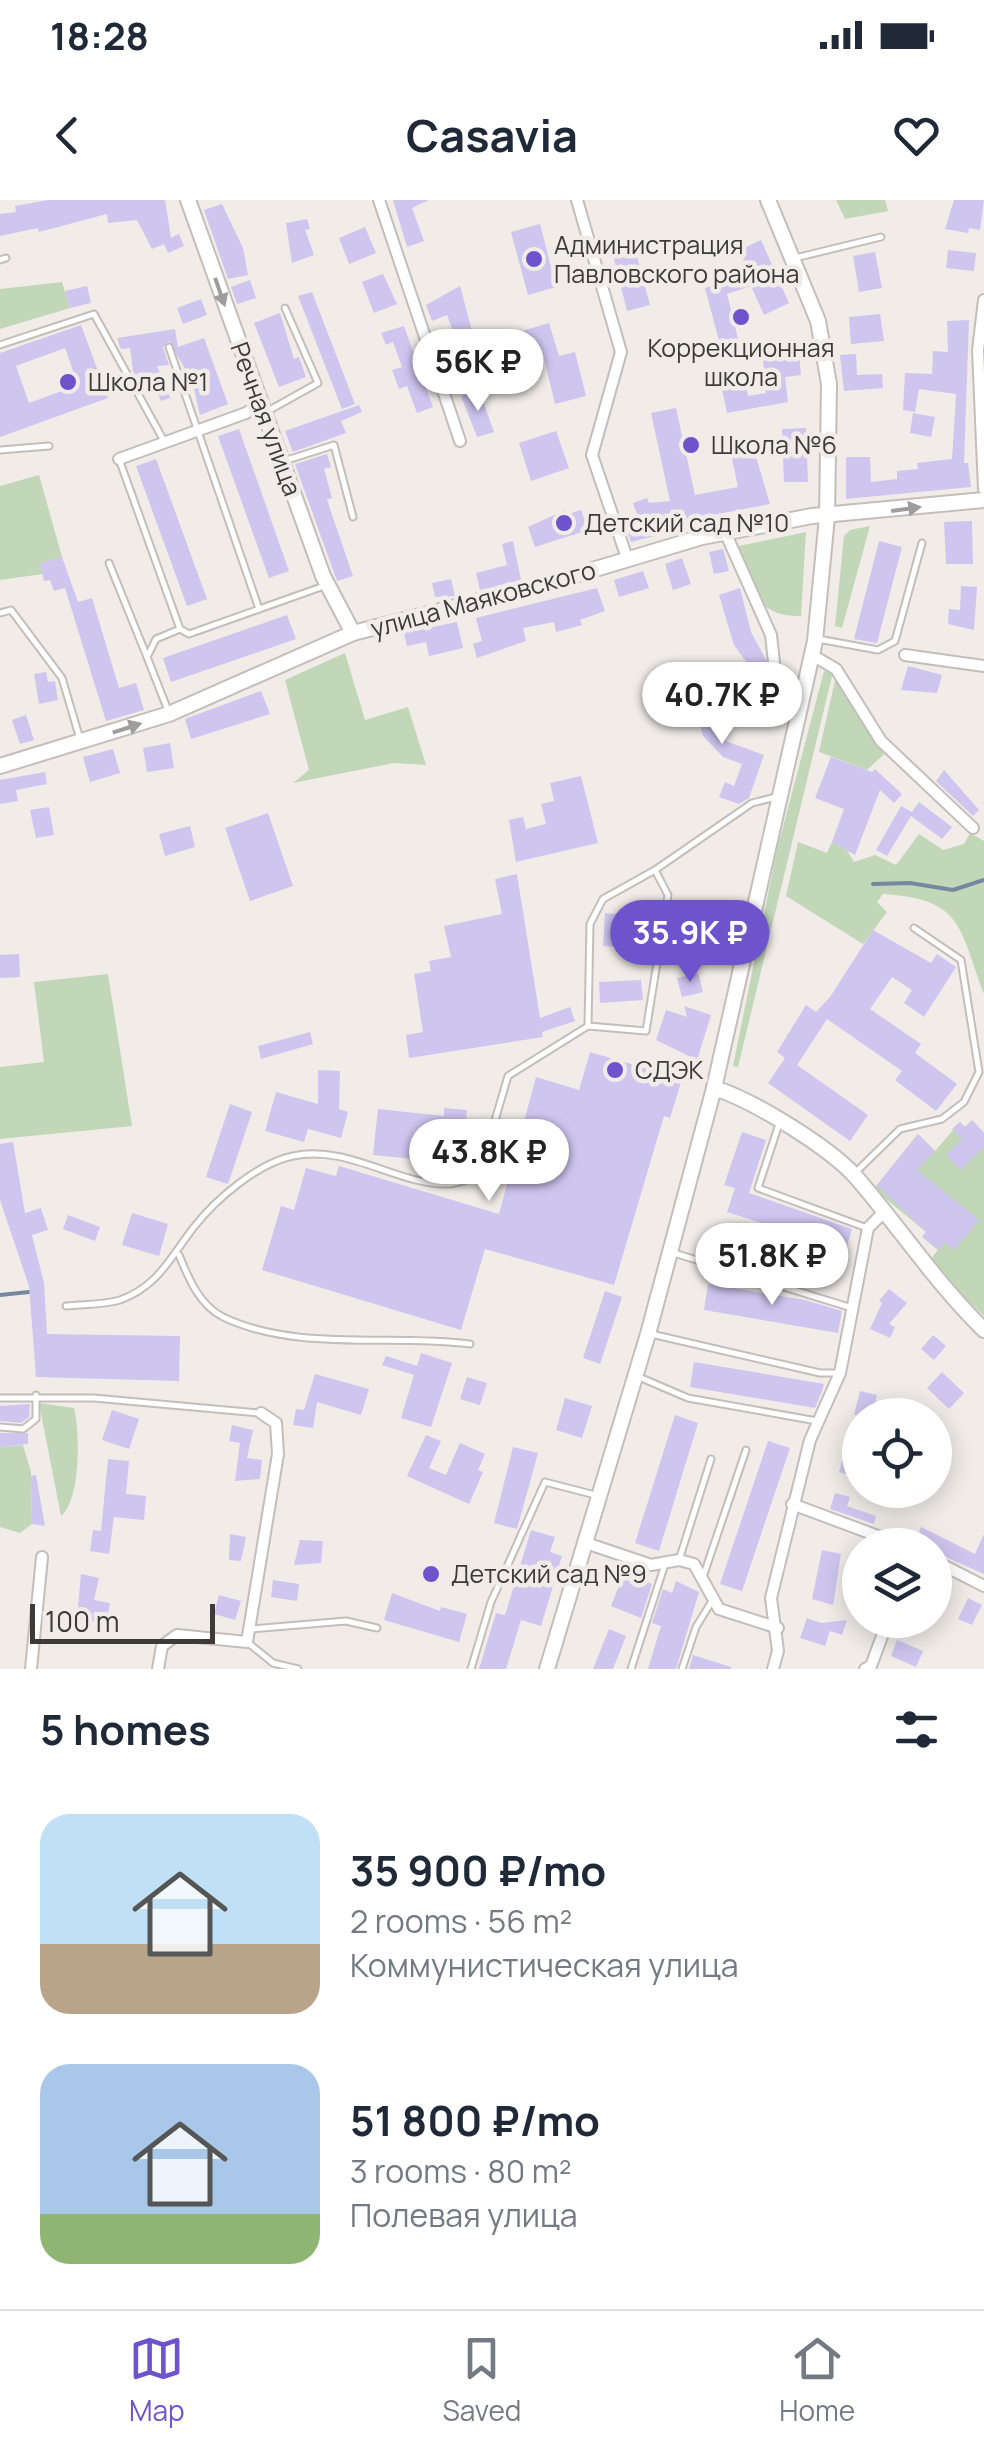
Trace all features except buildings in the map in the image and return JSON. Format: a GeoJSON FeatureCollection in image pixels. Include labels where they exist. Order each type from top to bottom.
{"type":"FeatureCollection","features":[{"type":"Feature","properties":{"kind":"street","name":"Речная улица"},"geometry":{"type":"LineString","coordinates":[[188,200],[327,585],[353,634]]}},
{"type":"Feature","properties":{"kind":"street"},"geometry":{"type":"LineString","coordinates":[[379,200],[460,441]]}},
{"type":"Feature","properties":{"kind":"street"},"geometry":{"type":"LineString","coordinates":[[576,200],[621,352],[592,454],[627,558]]}},
{"type":"Feature","properties":{"kind":"street"},"geometry":{"type":"LineString","coordinates":[[547,1669],[636,1376],[714,1088],[815,638],[827,516],[829,384],[818,321],[768,200]]}},
{"type":"Feature","properties":{"kind":"street"},"geometry":{"type":"LineString","coordinates":[[984,300],[978,350],[984,488]]}},
{"type":"Feature","properties":{"kind":"street"},"geometry":{"type":"LineString","coordinates":[[119,458],[261,409]]}},
{"type":"Feature","properties":{"kind":"street","name":"улица Маяковского"},"geometry":{"type":"LineString","coordinates":[[0,766],[169,714],[353,634],[539,586],[627,558],[725,532],[827,516],[984,500]]}},
{"type":"Feature","properties":{"kind":"street"},"geometry":{"type":"LineString","coordinates":[[725,532],[771,635],[774,662]]}},
{"type":"Feature","properties":{"kind":"street"},"geometry":{"type":"LineString","coordinates":[[812,655],[836,669],[881,741],[973,828]]}},
{"type":"Feature","properties":{"kind":"street"},"geometry":{"type":"LineString","coordinates":[[905,655],[984,666]]}},
{"type":"Feature","properties":{"kind":"street"},"geometry":{"type":"LineString","coordinates":[[714,1088],[740,1096],[781,1121],[854,1174],[952,1299],[984,1330]]}},
{"type":"Feature","properties":{"kind":"street"},"geometry":{"type":"LineString","coordinates":[[772,1669],[778,1651],[778,1628],[771,1598],[792,1504],[840,1373],[868,1228],[882,1213]]}},
{"type":"Feature","properties":{"kind":"street"},"geometry":{"type":"LineString","coordinates":[[158,1669],[162,1646],[176,1636],[248,1636],[278,1454],[276,1424],[261,1414]]}},
{"type":"Feature","properties":{"kind":"street"},"geometry":{"type":"LineString","coordinates":[[792,1504],[856,1528]]}},
{"type":"Feature","properties":{"kind":"street"},"geometry":{"type":"LineString","coordinates":[[586,1543],[651,1566],[679,1560],[694,1564],[704,1574],[712,1602],[735,1616],[778,1628]]}},
{"type":"Feature","properties":{"kind":"street"},"geometry":{"type":"LineString","coordinates":[[31,1669],[42,1558]]}},
{"type":"Feature","properties":{"kind":"street"},"geometry":{"type":"LineString","coordinates":[[952,1570],[984,1586]]}},
{"type":"Feature","properties":{"kind":"street"},"geometry":{"type":"LineString","coordinates":[[865,1669],[871,1666],[881,1638]]}},
{"type":"Feature","properties":{"kind":"lane"},"geometry":{"type":"LineString","coordinates":[[794,258],[882,237]]}},
{"type":"Feature","properties":{"kind":"lane"},"geometry":{"type":"LineString","coordinates":[[261,409],[318,383],[285,308]]}},
{"type":"Feature","properties":{"kind":"lane"},"geometry":{"type":"LineString","coordinates":[[0,345],[94,314],[164,441]]}},
{"type":"Feature","properties":{"kind":"lane"},"geometry":{"type":"LineString","coordinates":[[169,347],[200,428],[259,609]]}},
{"type":"Feature","properties":{"kind":"lane"},"geometry":{"type":"LineString","coordinates":[[281,462],[334,445],[354,517]]}},
{"type":"Feature","properties":{"kind":"lane"},"geometry":{"type":"LineString","coordinates":[[0,450],[49,446]]}},
{"type":"Feature","properties":{"kind":"lane"},"geometry":{"type":"LineString","coordinates":[[119,458],[180,629],[189,634],[327,585]]}},
{"type":"Feature","properties":{"kind":"lane"},"geometry":{"type":"LineString","coordinates":[[815,638],[878,650],[895,641],[922,543]]}},
{"type":"Feature","properties":{"kind":"lane"},"geometry":{"type":"LineString","coordinates":[[109,563],[169,714]]}},
{"type":"Feature","properties":{"kind":"lane"},"geometry":{"type":"LineString","coordinates":[[0,614],[11,610],[62,678],[81,742]]}},
{"type":"Feature","properties":{"kind":"lane"},"geometry":{"type":"LineString","coordinates":[[147,657],[156,639],[180,629]]}},
{"type":"Feature","properties":{"kind":"lane"},"geometry":{"type":"LineString","coordinates":[[588,1026],[590,924],[603,899],[654,870],[752,803],[779,796]]}},
{"type":"Feature","properties":{"kind":"lane"},"geometry":{"type":"LineString","coordinates":[[66,1306],[117,1301],[145,1287],[178,1255],[193,1228],[217,1202],[263,1169],[291,1156],[332,1153],[450,1184],[478,1175],[508,1076],[588,1026],[646,1031],[668,895],[654,870]]}},
{"type":"Feature","properties":{"kind":"lane"},"geometry":{"type":"LineString","coordinates":[[854,1174],[900,1129],[942,1119],[964,1102],[979,1072],[960,960],[914,928]]}},
{"type":"Feature","properties":{"kind":"lane"},"geometry":{"type":"LineString","coordinates":[[781,1121],[758,1188],[868,1228]]}},
{"type":"Feature","properties":{"kind":"lane"},"geometry":{"type":"LineString","coordinates":[[671,1252],[852,1308]]}},
{"type":"Feature","properties":{"kind":"lane"},"geometry":{"type":"LineString","coordinates":[[178,1255],[194,1290],[221,1316],[294,1336],[359,1341],[411,1337],[470,1344]]}},
{"type":"Feature","properties":{"kind":"lane"},"geometry":{"type":"LineString","coordinates":[[648,1334],[820,1373],[840,1373]]}},
{"type":"Feature","properties":{"kind":"lane"},"geometry":{"type":"LineString","coordinates":[[636,1376],[688,1398],[820,1422]]}},
{"type":"Feature","properties":{"kind":"lane"},"geometry":{"type":"LineString","coordinates":[[0,1427],[23,1428],[36,1418],[36,1395]]}},
{"type":"Feature","properties":{"kind":"lane"},"geometry":{"type":"LineString","coordinates":[[0,1398],[36,1395],[261,1414]]}},
{"type":"Feature","properties":{"kind":"lane"},"geometry":{"type":"LineString","coordinates":[[704,1574],[746,1450]]}},
{"type":"Feature","properties":{"kind":"lane"},"geometry":{"type":"LineString","coordinates":[[679,1560],[711,1458]]}},
{"type":"Feature","properties":{"kind":"lane"},"geometry":{"type":"LineString","coordinates":[[471,1669],[491,1602],[545,1482],[600,1497]]}},
{"type":"Feature","properties":{"kind":"lane"},"geometry":{"type":"LineString","coordinates":[[631,1669],[666,1562]]}},
{"type":"Feature","properties":{"kind":"lane"},"geometry":{"type":"LineString","coordinates":[[682,1669],[696,1627],[712,1602]]}},
{"type":"Feature","properties":{"kind":"lane"},"geometry":{"type":"LineString","coordinates":[[248,1636],[346,1621],[377,1628]]}},
{"type":"Feature","properties":{"kind":"lane"},"geometry":{"type":"LineString","coordinates":[[248,1636],[273,1663],[298,1669]]}},
{"type":"Feature","properties":{"kind":"green space"},"geometry":{"type":"Polygon","coordinates":[[[836,200],[885,200],[888,211],[845,219],[836,200]]]}},
{"type":"Feature","properties":{"kind":"green space"},"geometry":{"type":"Polygon","coordinates":[[[62,282],[70,308],[0,329],[0,289],[62,282]]]}},
{"type":"Feature","properties":{"kind":"green space"},"geometry":{"type":"Polygon","coordinates":[[[39,475],[62,557],[40,563],[43,574],[0,580],[0,486],[39,475]]]}},
{"type":"Feature","properties":{"kind":"green space"},"geometry":{"type":"Polygon","coordinates":[[[870,526],[842,628],[835,626],[844,536],[850,530],[870,526]]]}},
{"type":"Feature","properties":{"kind":"green space"},"geometry":{"type":"Polygon","coordinates":[[[806,532],[801,616],[773,611],[756,596],[734,547],[806,532]]]}},
{"type":"Feature","properties":{"kind":"green space"},"geometry":{"type":"Polygon","coordinates":[[[345,653],[365,720],[408,707],[426,765],[394,763],[293,783],[309,770],[285,680],[345,653]]]}},
{"type":"Feature","properties":{"kind":"green space"},"geometry":{"type":"Polygon","coordinates":[[[824,671],[833,672],[738,1067],[733,1066],[777,850],[824,671]]]}},
{"type":"Feature","properties":{"kind":"green space"},"geometry":{"type":"Polygon","coordinates":[[[836,676],[884,754],[867,770],[819,752],[836,676]]]}},
{"type":"Feature","properties":{"kind":"green space"},"geometry":{"type":"Polygon","coordinates":[[[970,833],[984,841],[984,994],[962,934],[944,910],[929,902],[883,894],[877,902],[887,912],[863,944],[786,896],[798,842],[827,853],[832,842],[845,847],[854,862],[875,855],[896,865],[919,834],[943,850],[964,844],[970,833]]]}},
{"type":"Feature","properties":{"kind":"green space"},"geometry":{"type":"Polygon","coordinates":[[[108,974],[132,1126],[0,1139],[0,1067],[44,1062],[34,982],[108,974]]]}},
{"type":"Feature","properties":{"kind":"green space"},"geometry":{"type":"Polygon","coordinates":[[[972,1120],[984,1133],[984,1316],[928,1262],[938,1250],[922,1237],[926,1232],[874,1189],[918,1134],[935,1151],[960,1122],[965,1127],[972,1120]]]}},
{"type":"Feature","properties":{"kind":"green space"},"geometry":{"type":"Polygon","coordinates":[[[39,1403],[74,1408],[78,1448],[75,1481],[68,1507],[61,1516],[39,1403]]]}},
{"type":"Feature","properties":{"kind":"green space"},"geometry":{"type":"Polygon","coordinates":[[[23,1445],[31,1472],[32,1524],[20,1533],[0,1527],[0,1447],[23,1445]]]}},
{"type":"Feature","properties":{"kind":"waterway"},"geometry":{"type":"LineString","coordinates":[[873,884],[910,883],[953,890],[984,880]]}},
{"type":"Feature","properties":{"kind":"waterway"},"geometry":{"type":"LineString","coordinates":[[0,1295],[29,1292]]}},
{"type":"Feature","properties":{"kind":"place","name":"Администрация Павловского района"},"geometry":{"type":"Point","coordinates":[534,259]}},
{"type":"Feature","properties":{"kind":"place","name":"Коррекционная школа"},"geometry":{"type":"Point","coordinates":[741,317]}},
{"type":"Feature","properties":{"kind":"place","name":"Школа №1"},"geometry":{"type":"Point","coordinates":[68,382]}},
{"type":"Feature","properties":{"kind":"place","name":"Школа №6"},"geometry":{"type":"Point","coordinates":[691,445]}},
{"type":"Feature","properties":{"kind":"place","name":"Детский сад №10"},"geometry":{"type":"Point","coordinates":[564,523]}},
{"type":"Feature","properties":{"kind":"place","name":"СДЭК"},"geometry":{"type":"Point","coordinates":[615,1070]}},
{"type":"Feature","properties":{"kind":"place","name":"Детский сад №9"},"geometry":{"type":"Point","coordinates":[431,1574]}}]}
